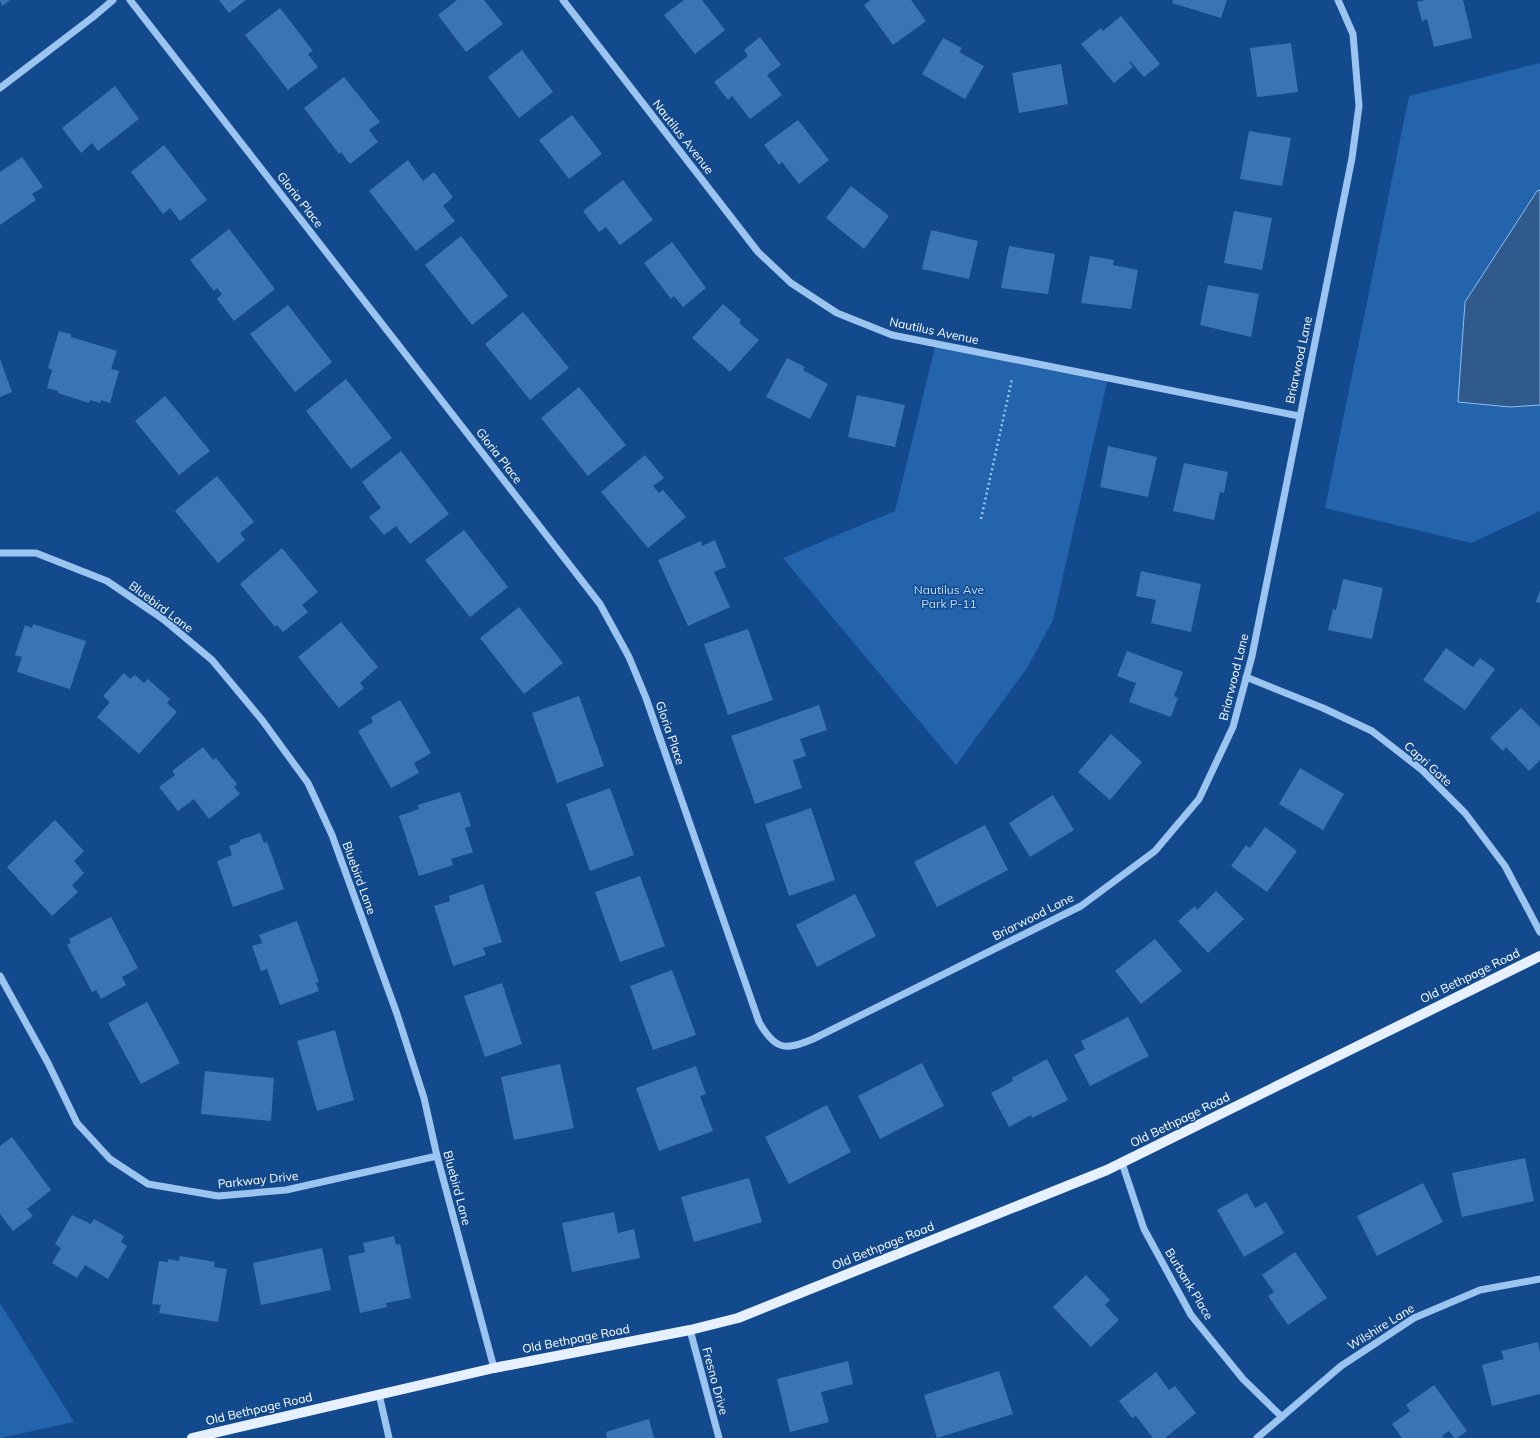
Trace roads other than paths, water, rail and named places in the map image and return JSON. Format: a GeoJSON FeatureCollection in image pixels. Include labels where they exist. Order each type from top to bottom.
{"type":"FeatureCollection","features":[{"type":"Feature","properties":{"kind":"main road","name":"Old Bethpage Road"},"geometry":{"type":"LineString","coordinates":[[192,1438],[494,1368],[690,1330],[738,1318],[1122,1163],[1540,956]]}},
{"type":"Feature","properties":{"kind":"street"},"geometry":{"type":"LineString","coordinates":[[0,88],[93,18],[113,0]]}},
{"type":"Feature","properties":{"kind":"street","name":"Gloria Place"},"geometry":{"type":"LineString","coordinates":[[130,0],[600,604],[629,656],[646,698],[746,984]]}},
{"type":"Feature","properties":{"kind":"street","name":"Nautilus Avenue"},"geometry":{"type":"LineString","coordinates":[[562,0],[758,252],[791,284],[837,313],[892,334],[1299,416]]}},
{"type":"Feature","properties":{"kind":"street","name":"Briarwood Lane"},"geometry":{"type":"LineString","coordinates":[[746,984],[758,1022],[767,1036],[778,1045],[793,1047],[1081,906],[1155,851],[1199,798],[1233,727],[1246,677],[1352,158],[1359,106],[1353,34],[1338,0]]}},
{"type":"Feature","properties":{"kind":"street","name":"Bluebird Lane"},"geometry":{"type":"LineString","coordinates":[[0,554],[36,553],[108,581],[163,618],[212,660],[262,720],[308,783],[332,835],[397,1014],[424,1098],[437,1156],[494,1368]]}},
{"type":"Feature","properties":{"kind":"street","name":"Capri Gate"},"geometry":{"type":"LineString","coordinates":[[1246,677],[1323,708],[1372,731],[1422,770],[1465,813],[1505,866],[1540,932]]}},
{"type":"Feature","properties":{"kind":"street","name":"Parkway Drive"},"geometry":{"type":"LineString","coordinates":[[0,976],[48,1063],[77,1122],[110,1159],[148,1184],[218,1196],[286,1190],[437,1156]]}},
{"type":"Feature","properties":{"kind":"street","name":"Burbank Place"},"geometry":{"type":"LineString","coordinates":[[1122,1163],[1144,1229],[1191,1315],[1243,1379],[1282,1417]]}},
{"type":"Feature","properties":{"kind":"street","name":"Wilshire Lane"},"geometry":{"type":"LineString","coordinates":[[1257,1438],[1340,1366],[1414,1318],[1480,1290],[1540,1279]]}},
{"type":"Feature","properties":{"kind":"street","name":"Fresno Drive"},"geometry":{"type":"LineString","coordinates":[[690,1330],[719,1438]]}},
{"type":"Feature","properties":{"kind":"street"},"geometry":{"type":"LineString","coordinates":[[379,1394],[388,1438]]}},
{"type":"Feature","properties":{"kind":"park label","name":"Nautilus Ave Park P-11"},"geometry":{"type":"Point","coordinates":[949,597]}}]}
